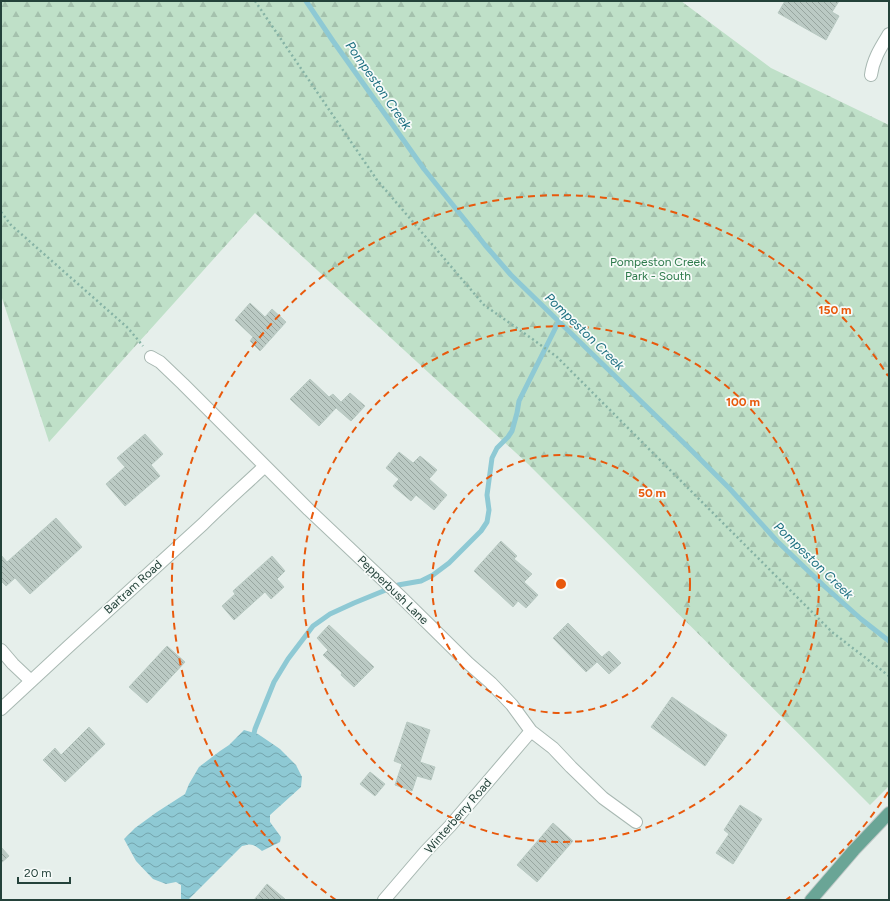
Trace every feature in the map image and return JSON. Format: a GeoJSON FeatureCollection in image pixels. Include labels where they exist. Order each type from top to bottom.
{"type":"FeatureCollection","features":[{"type":"Feature","properties":{"kind":"main road"},"geometry":{"type":"LineString","coordinates":[[811,900],[854,850],[889,813]]}},
{"type":"Feature","properties":{"kind":"street"},"geometry":{"type":"LineString","coordinates":[[871,75],[876,57],[889,34]]}},
{"type":"Feature","properties":{"kind":"street","name":"Pepperbush Lane"},"geometry":{"type":"LineString","coordinates":[[152,357],[160,362],[183,384],[315,515],[490,683],[512,706],[531,730],[553,748],[603,798],[636,822]]}},
{"type":"Feature","properties":{"kind":"street","name":"Bartram Road"},"geometry":{"type":"LineString","coordinates":[[1,709],[265,466]]}},
{"type":"Feature","properties":{"kind":"street"},"geometry":{"type":"LineString","coordinates":[[1,650],[31,681]]}},
{"type":"Feature","properties":{"kind":"street","name":"Winterberry Road"},"geometry":{"type":"LineString","coordinates":[[384,900],[426,851],[450,826],[531,730]]}},
{"type":"Feature","properties":{"kind":"path"},"geometry":{"type":"LineString","coordinates":[[255,1],[377,180],[484,305],[555,355],[832,632],[889,676]]}},
{"type":"Feature","properties":{"kind":"path"},"geometry":{"type":"LineString","coordinates":[[1,212],[11,225],[128,328],[152,357]]}},
{"type":"Feature","properties":{"kind":"green space","name":"Pompeston Creek Park - South"},"geometry":{"type":"Polygon","coordinates":[[[1,1],[681,1],[771,68],[889,125],[889,786],[870,805],[528,464],[255,213],[49,442],[1,295],[1,1]]]}},
{"type":"Feature","properties":{"kind":"water"},"geometry":{"type":"Polygon","coordinates":[[[244,730],[258,734],[280,749],[296,765],[302,777],[301,787],[270,815],[270,822],[281,837],[280,842],[262,851],[252,845],[242,846],[188,900],[181,900],[181,885],[176,882],[166,884],[153,879],[136,861],[124,839],[135,828],[185,794],[199,767],[229,745],[244,730]]]}},
{"type":"Feature","properties":{"kind":"building"},"geometry":{"type":"Polygon","coordinates":[[[785,1],[839,1],[832,12],[839,16],[826,40],[778,13],[785,1]]]}},
{"type":"Feature","properties":{"kind":"building"},"geometry":{"type":"Polygon","coordinates":[[[250,303],[265,317],[272,309],[286,322],[260,351],[250,341],[253,337],[235,320],[250,303]]]}},
{"type":"Feature","properties":{"kind":"building"},"geometry":{"type":"Polygon","coordinates":[[[310,379],[329,397],[333,394],[341,402],[350,393],[365,406],[351,421],[336,408],[319,426],[290,399],[310,379]]]}},
{"type":"Feature","properties":{"kind":"building"},"geometry":{"type":"Polygon","coordinates":[[[145,434],[163,454],[151,465],[160,476],[125,506],[106,484],[125,467],[117,458],[145,434]]]}},
{"type":"Feature","properties":{"kind":"building"},"geometry":{"type":"Polygon","coordinates":[[[399,452],[413,463],[420,456],[437,470],[429,479],[447,495],[434,510],[416,495],[411,501],[393,486],[399,479],[386,468],[399,452]]]}},
{"type":"Feature","properties":{"kind":"building"},"geometry":{"type":"Polygon","coordinates":[[[56,518],[82,547],[30,594],[15,578],[6,586],[1,581],[1,555],[7,562],[56,518]]]}},
{"type":"Feature","properties":{"kind":"building"},"geometry":{"type":"Polygon","coordinates":[[[501,541],[517,556],[514,559],[532,574],[524,582],[538,595],[526,608],[518,601],[513,607],[474,571],[501,541]]]}},
{"type":"Feature","properties":{"kind":"building"},"geometry":{"type":"Polygon","coordinates":[[[272,556],[285,571],[277,579],[284,587],[271,599],[265,592],[234,620],[222,606],[235,594],[233,591],[272,556]]]}},
{"type":"Feature","properties":{"kind":"building"},"geometry":{"type":"Polygon","coordinates":[[[568,623],[602,657],[609,651],[621,663],[609,674],[597,662],[586,672],[553,638],[568,623]]]}},
{"type":"Feature","properties":{"kind":"building"},"geometry":{"type":"Polygon","coordinates":[[[329,625],[374,667],[354,687],[323,655],[328,650],[317,638],[329,625]]]}},
{"type":"Feature","properties":{"kind":"building"},"geometry":{"type":"Polygon","coordinates":[[[167,646],[185,662],[147,703],[129,687],[167,646]]]}},
{"type":"Feature","properties":{"kind":"building"},"geometry":{"type":"Polygon","coordinates":[[[672,697],[727,735],[705,766],[651,727],[672,697]]]}},
{"type":"Feature","properties":{"kind":"building"},"geometry":{"type":"Polygon","coordinates":[[[407,722],[430,730],[420,762],[435,767],[431,780],[417,776],[412,791],[395,785],[402,764],[394,761],[407,722]]]}},
{"type":"Feature","properties":{"kind":"building"},"geometry":{"type":"Polygon","coordinates":[[[89,727],[105,744],[65,782],[43,760],[55,748],[61,755],[89,727]]]}},
{"type":"Feature","properties":{"kind":"building"},"geometry":{"type":"Polygon","coordinates":[[[370,772],[385,784],[375,796],[360,784],[370,772]]]}},
{"type":"Feature","properties":{"kind":"building"},"geometry":{"type":"Polygon","coordinates":[[[740,805],[762,819],[733,864],[716,853],[729,834],[724,830],[740,805]]]}},
{"type":"Feature","properties":{"kind":"building"},"geometry":{"type":"Polygon","coordinates":[[[553,823],[573,841],[537,882],[517,865],[553,823]]]}},
{"type":"Feature","properties":{"kind":"building"},"geometry":{"type":"Polygon","coordinates":[[[1,847],[9,856],[1,863],[1,847]]]}},
{"type":"Feature","properties":{"kind":"building"},"geometry":{"type":"Polygon","coordinates":[[[267,884],[285,899],[254,900],[267,884]]]}},
{"type":"Feature","properties":{"kind":"waterway","name":"Pompeston Creek"},"geometry":{"type":"LineString","coordinates":[[306,1],[424,169],[511,275],[689,448],[730,489],[777,541],[861,619],[889,641]]}},
{"type":"Feature","properties":{"kind":"waterway"},"geometry":{"type":"LineString","coordinates":[[253,738],[255,729],[274,682],[288,659],[313,626],[330,614],[354,603],[398,585],[421,581],[433,575],[449,563],[481,531],[487,522],[489,510],[487,495],[492,458],[497,448],[512,431],[519,401],[559,321]]}}]}
